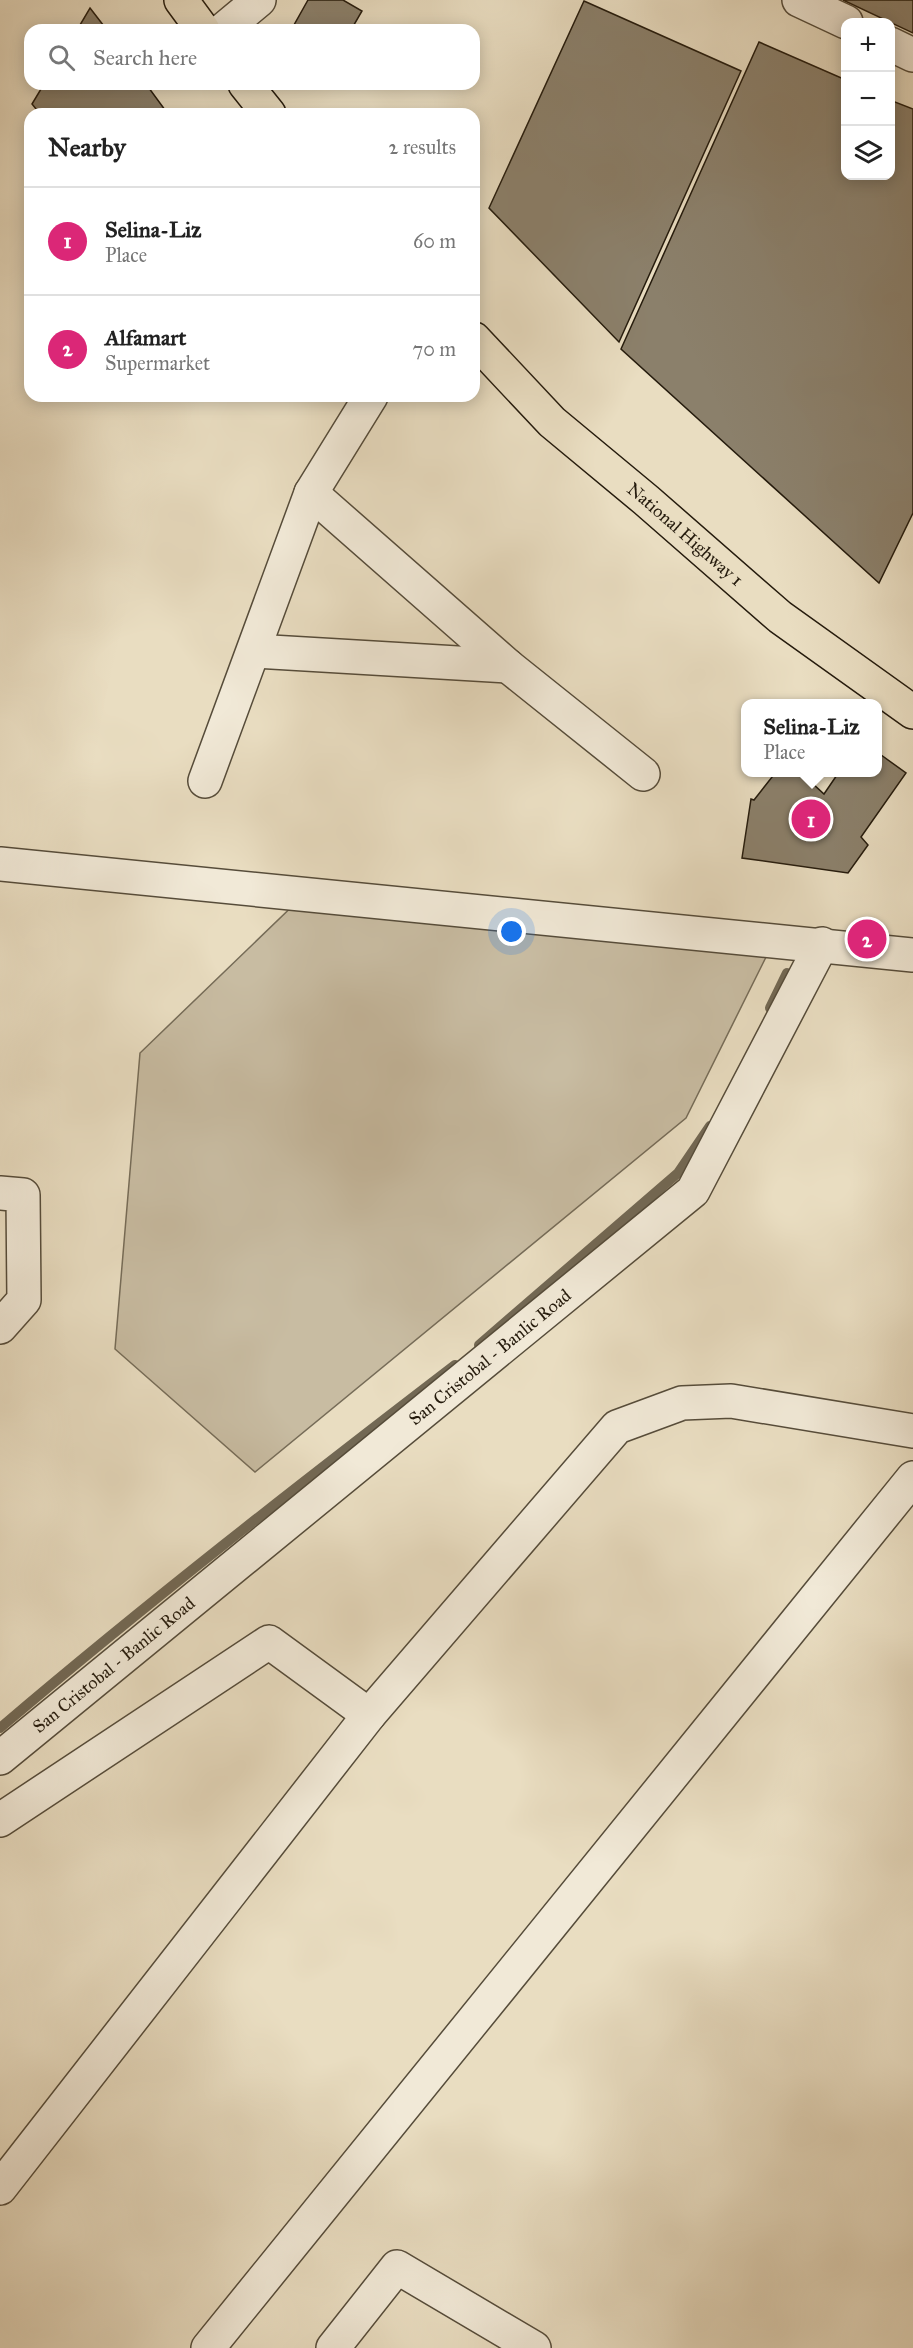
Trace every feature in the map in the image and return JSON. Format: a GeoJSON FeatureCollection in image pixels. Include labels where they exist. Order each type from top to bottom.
{"type":"FeatureCollection","features":[{"type":"Feature","properties":{"kind":"highway"},"geometry":{"type":"LineString","coordinates":[[181,0],[198,24]]}},
{"type":"Feature","properties":{"kind":"highway"},"geometry":{"type":"LineString","coordinates":[[250,90],[264,108]]}},
{"type":"Feature","properties":{"kind":"highway","name":"National Highway 1"},"geometry":{"type":"LineString","coordinates":[[480,345],[552,422],[646,500],[780,617],[913,712]]}},
{"type":"Feature","properties":{"kind":"street"},"geometry":{"type":"LineString","coordinates":[[230,24],[259,0]]}},
{"type":"Feature","properties":{"kind":"street"},"geometry":{"type":"LineString","coordinates":[[799,0],[841,20]]}},
{"type":"Feature","properties":{"kind":"street"},"geometry":{"type":"LineString","coordinates":[[895,46],[913,55]]}},
{"type":"Feature","properties":{"kind":"street"},"geometry":{"type":"LineString","coordinates":[[205,781],[311,493],[367,402]]}},
{"type":"Feature","properties":{"kind":"street"},"geometry":{"type":"LineString","coordinates":[[311,493],[508,666],[643,774]]}},
{"type":"Feature","properties":{"kind":"street"},"geometry":{"type":"LineString","coordinates":[[254,651],[508,666]]}},
{"type":"Feature","properties":{"kind":"street"},"geometry":{"type":"LineString","coordinates":[[0,864],[822,944],[913,955]]}},
{"type":"Feature","properties":{"kind":"street","name":"San Cristobal - Banlic Road"},"geometry":{"type":"LineString","coordinates":[[0,1758],[693,1191],[822,944]]}},
{"type":"Feature","properties":{"kind":"street"},"geometry":{"type":"LineString","coordinates":[[0,1193],[23,1196],[24,1300],[0,1327]]}},
{"type":"Feature","properties":{"kind":"street"},"geometry":{"type":"LineString","coordinates":[[0,2188],[369,1715],[616,1427],[682,1403],[731,1401],[913,1431]]}},
{"type":"Feature","properties":{"kind":"street"},"geometry":{"type":"LineString","coordinates":[[208,2348],[913,1478]]}},
{"type":"Feature","properties":{"kind":"street"},"geometry":{"type":"LineString","coordinates":[[0,1820],[269,1642],[369,1715]]}},
{"type":"Feature","properties":{"kind":"street"},"geometry":{"type":"LineString","coordinates":[[333,2348],[397,2267],[534,2348]]}},
{"type":"Feature","properties":{"kind":"shaded area"},"geometry":{"type":"Polygon","coordinates":[[[305,894],[771,947],[686,1118],[255,1472],[115,1349],[140,1053],[305,894]]]}},
{"type":"Feature","properties":{"kind":"building"},"geometry":{"type":"Polygon","coordinates":[[[308,0],[343,0],[362,11],[354,24],[295,24],[308,0]]]}},
{"type":"Feature","properties":{"kind":"building"},"geometry":{"type":"Polygon","coordinates":[[[843,0],[913,0],[913,33],[895,25],[895,18],[881,18],[843,0]]]}},
{"type":"Feature","properties":{"kind":"building"},"geometry":{"type":"Polygon","coordinates":[[[584,1],[741,71],[619,342],[489,208],[584,1]]]}},
{"type":"Feature","properties":{"kind":"building"},"geometry":{"type":"Polygon","coordinates":[[[90,8],[102,24],[81,24],[90,8]]]}},
{"type":"Feature","properties":{"kind":"building"},"geometry":{"type":"Polygon","coordinates":[[[759,42],[841,78],[841,180],[895,180],[895,102],[913,109],[913,513],[879,583],[621,349],[759,42]]]}},
{"type":"Feature","properties":{"kind":"building"},"geometry":{"type":"Polygon","coordinates":[[[40,90],[150,90],[164,108],[35,108],[32,104],[40,90]]]}},
{"type":"Feature","properties":{"kind":"building"},"geometry":{"type":"Polygon","coordinates":[[[882,756],[906,773],[861,837],[868,845],[848,873],[742,858],[751,799],[754,800],[772,777],[805,777],[824,794],[836,777],[882,777],[882,756]]]}},
{"type":"Feature","properties":{"kind":"waterway"},"geometry":{"type":"LineString","coordinates":[[770,1008],[787,973]]}},
{"type":"Feature","properties":{"kind":"waterway"},"geometry":{"type":"LineString","coordinates":[[479,1345],[678,1173],[710,1126]]}},
{"type":"Feature","properties":{"kind":"waterway"},"geometry":{"type":"LineString","coordinates":[[0,1728],[225,1544],[455,1365]]}},
{"type":"Feature","properties":{"kind":"place","name":"Selina-Liz"},"geometry":{"type":"Point","coordinates":[811,819]}},
{"type":"Feature","properties":{"kind":"place","name":"Alfamart"},"geometry":{"type":"Point","coordinates":[867,939]}}]}
